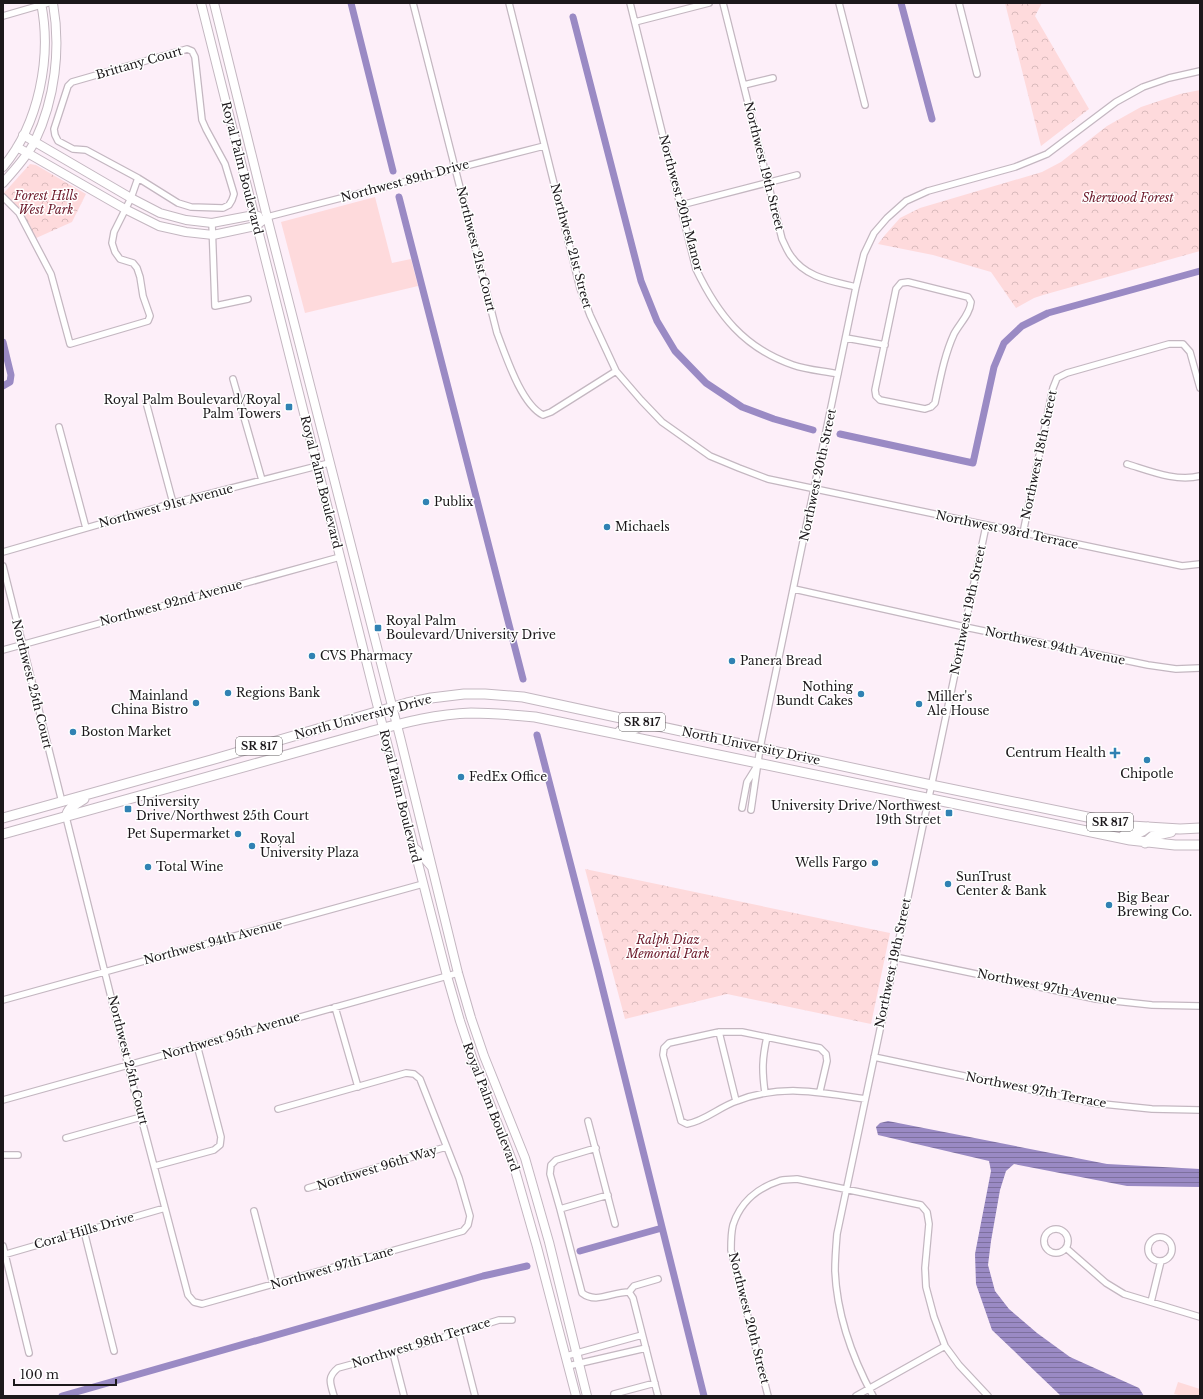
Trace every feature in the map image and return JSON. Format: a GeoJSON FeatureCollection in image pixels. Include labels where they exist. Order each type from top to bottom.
{"type":"FeatureCollection","features":[{"type":"Feature","properties":{"kind":"main road"},"geometry":{"type":"LineString","coordinates":[[3,183],[28,153],[35,142],[46,113],[54,84],[57,44],[56,19],[53,3]]}},
{"type":"Feature","properties":{"kind":"main road","name":"Royal Palm Boulevard"},"geometry":{"type":"LineString","coordinates":[[201,3],[413,847],[447,976],[473,1060],[515,1169],[576,1396]]}},
{"type":"Feature","properties":{"kind":"main road","name":"Royal Palm Boulevard"},"geometry":{"type":"LineString","coordinates":[[214,3],[329,463],[433,868],[458,973],[484,1056],[525,1158],[543,1220],[587,1396]]}},
{"type":"Feature","properties":{"kind":"main road"},"geometry":{"type":"LineString","coordinates":[[3,167],[17,147],[34,108],[45,56],[46,30],[43,4]]}},
{"type":"Feature","properties":{"kind":"main road","name":"Northwest 89th Drive"},"geometry":{"type":"LineString","coordinates":[[23,135],[131,198],[160,213],[186,220],[212,223],[254,215],[267,217]]}},
{"type":"Feature","properties":{"kind":"main road","name":"Northwest 89th Drive"},"geometry":{"type":"LineString","coordinates":[[17,147],[125,209],[159,226],[186,232],[212,235],[256,226],[267,217]]}},
{"type":"Feature","properties":{"kind":"main road","name":"North University Drive"},"geometry":{"type":"LineString","coordinates":[[3,818],[392,707],[448,695],[485,694],[523,697],[645,722],[931,785],[1130,826],[1180,829],[1200,828]]}},
{"type":"Feature","properties":{"kind":"main road","name":"North University Drive"},"geometry":{"type":"LineString","coordinates":[[3,834],[383,728],[453,714],[490,713],[535,717],[1104,835],[1145,842],[1175,845],[1200,845]]}},
{"type":"Feature","properties":{"kind":"main road"},"geometry":{"type":"LineString","coordinates":[[610,732],[635,730],[641,727],[645,722]]}},
{"type":"Feature","properties":{"kind":"main road"},"geometry":{"type":"LineString","coordinates":[[66,817],[67,811],[70,807],[97,792]]}},
{"type":"Feature","properties":{"kind":"main road"},"geometry":{"type":"LineString","coordinates":[[25,828],[55,814],[59,810],[62,802]]}},
{"type":"Feature","properties":{"kind":"main road"},"geometry":{"type":"LineString","coordinates":[[1104,835],[1135,835],[1148,827]]}},
{"type":"Feature","properties":{"kind":"main road"},"geometry":{"type":"LineString","coordinates":[[1145,842],[1153,836],[1180,829]]}},
{"type":"Feature","properties":{"kind":"main road"},"geometry":{"type":"LineString","coordinates":[[413,847],[433,868]]}},
{"type":"Feature","properties":{"kind":"street","name":"Northwest 21st Court"},"geometry":{"type":"LineString","coordinates":[[414,3],[497,333],[514,376],[529,402],[536,411],[543,415],[551,412],[616,371]]}},
{"type":"Feature","properties":{"kind":"street","name":"Northwest 21st Street"},"geometry":{"type":"LineString","coordinates":[[509,3],[580,288],[590,315],[616,371],[662,422],[710,456],[768,479],[814,489]]}},
{"type":"Feature","properties":{"kind":"street","name":"Northwest 20th Manor"},"geometry":{"type":"LineString","coordinates":[[630,3],[696,269],[707,293],[720,313],[734,328],[751,343],[770,355],[794,365],[838,374]]}},
{"type":"Feature","properties":{"kind":"street"},"geometry":{"type":"LineString","coordinates":[[635,22],[710,3]]}},
{"type":"Feature","properties":{"kind":"street","name":"Northwest 19th Street"},"geometry":{"type":"LineString","coordinates":[[723,3],[782,240],[790,256],[802,268],[818,278],[856,287]]}},
{"type":"Feature","properties":{"kind":"street"},"geometry":{"type":"LineString","coordinates":[[839,3],[865,105]]}},
{"type":"Feature","properties":{"kind":"street"},"geometry":{"type":"LineString","coordinates":[[959,3],[977,74]]}},
{"type":"Feature","properties":{"kind":"street"},"geometry":{"type":"LineString","coordinates":[[3,16],[43,4]]}},
{"type":"Feature","properties":{"kind":"street","name":"Brittany Court"},"geometry":{"type":"LineString","coordinates":[[187,49],[192,51],[195,57],[202,120],[225,164],[234,194],[232,200],[229,205],[223,208],[191,207],[178,203],[138,178],[86,150],[73,149],[58,141],[54,129],[68,86],[72,82],[187,49]]}},
{"type":"Feature","properties":{"kind":"street","name":"Northwest 20th Street"},"geometry":{"type":"LineString","coordinates":[[751,810],[760,748],[856,287],[864,254],[874,233],[887,218],[906,201],[928,191],[1015,167],[1047,154],[1116,102],[1143,87],[1169,78],[1200,71]]}},
{"type":"Feature","properties":{"kind":"street"},"geometry":{"type":"LineString","coordinates":[[744,86],[773,78]]}},
{"type":"Feature","properties":{"kind":"street","name":"Northwest 89th Drive"},"geometry":{"type":"LineString","coordinates":[[267,217],[544,146]]}},
{"type":"Feature","properties":{"kind":"street"},"geometry":{"type":"LineString","coordinates":[[681,205],[797,175]]}},
{"type":"Feature","properties":{"kind":"street"},"geometry":{"type":"LineString","coordinates":[[3,197],[20,214],[51,274],[70,344],[148,321],[150,316],[143,296],[137,268],[133,263],[120,259],[115,252],[112,243],[114,232],[131,198],[138,178]]}},
{"type":"Feature","properties":{"kind":"street"},"geometry":{"type":"LineString","coordinates":[[212,223],[215,306],[248,299]]}},
{"type":"Feature","properties":{"kind":"street"},"geometry":{"type":"LineString","coordinates":[[908,282],[961,295],[968,297],[971,302],[971,307],[955,334],[943,364],[935,403],[931,407],[925,409],[880,400],[876,396],[875,390],[885,345],[896,289],[901,283],[908,282]]}},
{"type":"Feature","properties":{"kind":"street"},"geometry":{"type":"LineString","coordinates":[[846,338],[885,345]]}},
{"type":"Feature","properties":{"kind":"street","name":"Northwest 18th Street"},"geometry":{"type":"LineString","coordinates":[[1023,533],[1052,388],[1057,378],[1067,373],[1169,344],[1183,344],[1190,352],[1200,388]]}},
{"type":"Feature","properties":{"kind":"street"},"geometry":{"type":"LineString","coordinates":[[233,378],[262,480]]}},
{"type":"Feature","properties":{"kind":"street"},"geometry":{"type":"LineString","coordinates":[[146,402],[173,504]]}},
{"type":"Feature","properties":{"kind":"street"},"geometry":{"type":"LineString","coordinates":[[59,427],[86,528]]}},
{"type":"Feature","properties":{"kind":"street","name":"Northwest 91st Avenue"},"geometry":{"type":"LineString","coordinates":[[3,552],[173,504],[329,463]]}},
{"type":"Feature","properties":{"kind":"street"},"geometry":{"type":"LineString","coordinates":[[1127,464],[1178,478],[1193,478],[1200,476]]}},
{"type":"Feature","properties":{"kind":"street","name":"Northwest 93rd Terrace"},"geometry":{"type":"LineString","coordinates":[[814,489],[1182,566],[1200,564]]}},
{"type":"Feature","properties":{"kind":"street","name":"Northwest 19th Street"},"geometry":{"type":"LineString","coordinates":[[873,1396],[851,1349],[839,1304],[835,1270],[837,1234],[986,526]]}},
{"type":"Feature","properties":{"kind":"street","name":"Northwest 92nd Avenue"},"geometry":{"type":"LineString","coordinates":[[3,650],[340,557]]}},
{"type":"Feature","properties":{"kind":"street","name":"Northwest 25th Court"},"geometry":{"type":"LineString","coordinates":[[3,566],[62,802]]}},
{"type":"Feature","properties":{"kind":"street","name":"Northwest 94th Avenue"},"geometry":{"type":"LineString","coordinates":[[794,589],[965,627],[1148,665],[1176,669],[1200,668]]}},
{"type":"Feature","properties":{"kind":"street","name":"Northwest 20th Street"},"geometry":{"type":"LineString","coordinates":[[742,808],[747,782],[759,763]]}},
{"type":"Feature","properties":{"kind":"street","name":"Northwest 25th Court"},"geometry":{"type":"LineString","coordinates":[[66,817],[165,1208],[188,1295],[194,1302]]}},
{"type":"Feature","properties":{"kind":"street","name":"Northwest 94th Avenue"},"geometry":{"type":"LineString","coordinates":[[3,1000],[423,884]]}},
{"type":"Feature","properties":{"kind":"street","name":"Northwest 97th Avenue"},"geometry":{"type":"LineString","coordinates":[[895,957],[1096,999],[1152,1005],[1200,1006]]}},
{"type":"Feature","properties":{"kind":"street","name":"Northwest 95th Avenue"},"geometry":{"type":"LineString","coordinates":[[3,1100],[458,973]]}},
{"type":"Feature","properties":{"kind":"street"},"geometry":{"type":"LineString","coordinates":[[335,1007],[358,1087]]}},
{"type":"Feature","properties":{"kind":"street"},"geometry":{"type":"LineString","coordinates":[[719,1032],[736,1101]]}},
{"type":"Feature","properties":{"kind":"street"},"geometry":{"type":"LineString","coordinates":[[820,1092],[826,1061],[826,1054],[820,1048],[742,1032],[719,1032],[669,1043],[664,1048],[663,1054],[680,1121],[686,1124],[695,1123],[736,1101],[765,1093],[792,1090],[820,1092],[865,1099]]}},
{"type":"Feature","properties":{"kind":"street"},"geometry":{"type":"LineString","coordinates":[[765,1093],[762,1056],[766,1037]]}},
{"type":"Feature","properties":{"kind":"street"},"geometry":{"type":"LineString","coordinates":[[154,1166],[214,1150],[220,1145],[221,1137],[197,1045]]}},
{"type":"Feature","properties":{"kind":"street","name":"Northwest 97th Terrace"},"geometry":{"type":"LineString","coordinates":[[874,1057],[1093,1103],[1152,1109],[1200,1110]]}},
{"type":"Feature","properties":{"kind":"street"},"geometry":{"type":"LineString","coordinates":[[278,1109],[406,1073],[414,1074],[420,1079],[446,1147]]}},
{"type":"Feature","properties":{"kind":"street"},"geometry":{"type":"LineString","coordinates":[[66,1138],[141,1117]]}},
{"type":"Feature","properties":{"kind":"street"},"geometry":{"type":"LineString","coordinates":[[588,1121],[616,1224]]}},
{"type":"Feature","properties":{"kind":"street","name":"Northwest 96th Way"},"geometry":{"type":"LineString","coordinates":[[308,1188],[446,1147]]}},
{"type":"Feature","properties":{"kind":"street","name":"Northwest 97th Lane"},"geometry":{"type":"LineString","coordinates":[[194,1302],[202,1304],[463,1231],[468,1225],[470,1216],[459,1178],[446,1147]]}},
{"type":"Feature","properties":{"kind":"street"},"geometry":{"type":"LineString","coordinates":[[596,1148],[556,1160],[551,1165],[550,1174],[582,1293],[588,1298],[597,1298],[620,1292],[629,1292]]}},
{"type":"Feature","properties":{"kind":"street"},"geometry":{"type":"LineString","coordinates":[[3,1155],[18,1155]]}},
{"type":"Feature","properties":{"kind":"street","name":"Northwest 20th Street"},"geometry":{"type":"LineString","coordinates":[[768,1396],[731,1250],[732,1226],[740,1209],[750,1197],[765,1187],[780,1181],[797,1179],[846,1189]]}},
{"type":"Feature","properties":{"kind":"street"},"geometry":{"type":"LineString","coordinates":[[846,1189],[921,1205],[927,1212],[929,1224],[924,1268],[926,1287],[934,1317],[945,1346],[959,1365],[988,1396]]}},
{"type":"Feature","properties":{"kind":"street"},"geometry":{"type":"LineString","coordinates":[[560,1209],[608,1196]]}},
{"type":"Feature","properties":{"kind":"street","name":"Coral Hills Drive"},"geometry":{"type":"LineString","coordinates":[[4,1254],[165,1208]]}},
{"type":"Feature","properties":{"kind":"street"},"geometry":{"type":"LineString","coordinates":[[254,1211],[273,1284]]}},
{"type":"Feature","properties":{"kind":"street"},"geometry":{"type":"LineString","coordinates":[[1053,1230],[1060,1230],[1063,1232],[1068,1238],[1066,1248],[1063,1251],[1055,1253],[1048,1249],[1044,1242],[1047,1234],[1053,1230]]}},
{"type":"Feature","properties":{"kind":"street"},"geometry":{"type":"LineString","coordinates":[[84,1231],[114,1351]]}},
{"type":"Feature","properties":{"kind":"street"},"geometry":{"type":"LineString","coordinates":[[1151,1302],[1161,1261],[1170,1256],[1172,1249],[1172,1245],[1167,1239],[1159,1237],[1150,1243],[1149,1250],[1152,1258],[1161,1261]]}},
{"type":"Feature","properties":{"kind":"street"},"geometry":{"type":"LineString","coordinates":[[3,1246],[29,1353]]}},
{"type":"Feature","properties":{"kind":"street"},"geometry":{"type":"LineString","coordinates":[[1066,1248],[1106,1283],[1124,1294],[1200,1317]]}},
{"type":"Feature","properties":{"kind":"street"},"geometry":{"type":"LineString","coordinates":[[629,1292],[634,1286],[658,1279]]}},
{"type":"Feature","properties":{"kind":"street"},"geometry":{"type":"LineString","coordinates":[[629,1292],[633,1298],[658,1396]]}},
{"type":"Feature","properties":{"kind":"street","name":"Northwest 98th Terrace"},"geometry":{"type":"LineString","coordinates":[[334,1396],[330,1381],[332,1373],[338,1368],[394,1353],[499,1320],[512,1320]]}},
{"type":"Feature","properties":{"kind":"street"},"geometry":{"type":"LineString","coordinates":[[459,1333],[475,1396]]}},
{"type":"Feature","properties":{"kind":"street"},"geometry":{"type":"LineString","coordinates":[[566,1356],[642,1335]]}},
{"type":"Feature","properties":{"kind":"street"},"geometry":{"type":"LineString","coordinates":[[856,1396],[945,1346]]}},
{"type":"Feature","properties":{"kind":"street"},"geometry":{"type":"LineString","coordinates":[[568,1366],[646,1348]]}},
{"type":"Feature","properties":{"kind":"street"},"geometry":{"type":"LineString","coordinates":[[394,1353],[404,1396]]}},
{"type":"Feature","properties":{"kind":"street"},"geometry":{"type":"LineString","coordinates":[[614,1394],[654,1383]]}},
{"type":"Feature","properties":{"kind":"green space"},"geometry":{"type":"Polygon","coordinates":[[[1005,3],[1042,3],[1035,16],[1089,109],[1041,146],[1005,3]]]}},
{"type":"Feature","properties":{"kind":"green space","name":"Sherwood Forest"},"geometry":{"type":"Polygon","coordinates":[[[1200,90],[1200,251],[1043,295],[1034,298],[1016,308],[991,272],[933,255],[878,244],[900,218],[920,208],[1042,172],[1061,162],[1107,126],[1141,107],[1180,94],[1200,90]]]}},
{"type":"Feature","properties":{"kind":"green space","name":"Forest Hills West Park"},"geometry":{"type":"Polygon","coordinates":[[[30,164],[36,165],[86,194],[72,222],[34,239],[19,213],[3,197],[3,194],[30,164]]]}},
{"type":"Feature","properties":{"kind":"green space"},"geometry":{"type":"Polygon","coordinates":[[[375,197],[392,263],[411,259],[418,286],[305,313],[281,222],[375,197]]]}},
{"type":"Feature","properties":{"kind":"green space","name":"Ralph Diaz Memorial Park"},"geometry":{"type":"Polygon","coordinates":[[[585,869],[890,933],[871,1024],[727,994],[625,1019],[585,869]]]}},
{"type":"Feature","properties":{"kind":"green space"},"geometry":{"type":"Polygon","coordinates":[[[1178,1382],[1200,1389],[1200,1396],[1183,1396],[1174,1394],[1178,1382]]]}},
{"type":"Feature","properties":{"kind":"shaded area"},"geometry":{"type":"Polygon","coordinates":[[[888,1121],[1107,1164],[1200,1169],[1200,1187],[1127,1186],[1014,1164],[1006,1171],[1000,1190],[988,1265],[995,1291],[1009,1309],[1037,1333],[1070,1357],[1139,1388],[1144,1396],[1061,1396],[992,1330],[976,1284],[975,1254],[991,1171],[989,1161],[878,1135],[876,1127],[880,1123],[888,1121]]]}},
{"type":"Feature","properties":{"kind":"waterway"},"geometry":{"type":"LineString","coordinates":[[351,3],[393,171]]}},
{"type":"Feature","properties":{"kind":"waterway"},"geometry":{"type":"LineString","coordinates":[[901,3],[932,119]]}},
{"type":"Feature","properties":{"kind":"waterway"},"geometry":{"type":"LineString","coordinates":[[573,17],[641,281],[657,321],[675,351],[706,383],[742,407],[774,419],[813,430]]}},
{"type":"Feature","properties":{"kind":"waterway"},"geometry":{"type":"LineString","coordinates":[[399,197],[523,679]]}},
{"type":"Feature","properties":{"kind":"waterway"},"geometry":{"type":"LineString","coordinates":[[840,434],[973,463],[994,367],[1004,343],[1022,326],[1048,313],[1200,271]]}},
{"type":"Feature","properties":{"kind":"waterway"},"geometry":{"type":"LineString","coordinates":[[3,342],[11,375],[10,382],[3,386]]}},
{"type":"Feature","properties":{"kind":"waterway"},"geometry":{"type":"LineString","coordinates":[[537,735],[598,970],[704,1396]]}},
{"type":"Feature","properties":{"kind":"waterway"},"geometry":{"type":"LineString","coordinates":[[580,1251],[662,1228]]}},
{"type":"Feature","properties":{"kind":"waterway"},"geometry":{"type":"LineString","coordinates":[[62,1396],[483,1276],[527,1266]]}},
{"type":"Feature","properties":{"kind":"place","name":"Royal Palm Boulevard/Royal Palm Towers"},"geometry":{"type":"Point","coordinates":[289,407]}},
{"type":"Feature","properties":{"kind":"place","name":"Publix"},"geometry":{"type":"Point","coordinates":[426,502]}},
{"type":"Feature","properties":{"kind":"place","name":"Michaels"},"geometry":{"type":"Point","coordinates":[607,527]}},
{"type":"Feature","properties":{"kind":"place","name":"Royal Palm Boulevard/University Drive"},"geometry":{"type":"Point","coordinates":[378,628]}},
{"type":"Feature","properties":{"kind":"place","name":"CVS Pharmacy"},"geometry":{"type":"Point","coordinates":[312,656]}},
{"type":"Feature","properties":{"kind":"place","name":"Panera Bread"},"geometry":{"type":"Point","coordinates":[732,661]}},
{"type":"Feature","properties":{"kind":"place","name":"Regions Bank"},"geometry":{"type":"Point","coordinates":[228,693]}},
{"type":"Feature","properties":{"kind":"place","name":"Nothing Bundt Cakes"},"geometry":{"type":"Point","coordinates":[861,694]}},
{"type":"Feature","properties":{"kind":"place","name":"Mainland China Bistro"},"geometry":{"type":"Point","coordinates":[196,703]}},
{"type":"Feature","properties":{"kind":"place","name":"Miller's Ale House"},"geometry":{"type":"Point","coordinates":[919,704]}},
{"type":"Feature","properties":{"kind":"place","name":"Boston Market"},"geometry":{"type":"Point","coordinates":[73,732]}},
{"type":"Feature","properties":{"kind":"place","name":"Centrum Health"},"geometry":{"type":"Point","coordinates":[1115,753]}},
{"type":"Feature","properties":{"kind":"place","name":"Chipotle"},"geometry":{"type":"Point","coordinates":[1147,760]}},
{"type":"Feature","properties":{"kind":"place","name":"FedEx Office"},"geometry":{"type":"Point","coordinates":[461,777]}},
{"type":"Feature","properties":{"kind":"place","name":"University Drive/Northwest 25th Court"},"geometry":{"type":"Point","coordinates":[128,809]}},
{"type":"Feature","properties":{"kind":"place","name":"University Drive/Northwest 19th Street"},"geometry":{"type":"Point","coordinates":[949,813]}},
{"type":"Feature","properties":{"kind":"place","name":"Pet Supermarket"},"geometry":{"type":"Point","coordinates":[238,834]}},
{"type":"Feature","properties":{"kind":"place","name":"Royal University Plaza"},"geometry":{"type":"Point","coordinates":[252,846]}},
{"type":"Feature","properties":{"kind":"place","name":"Wells Fargo"},"geometry":{"type":"Point","coordinates":[875,863]}},
{"type":"Feature","properties":{"kind":"place","name":"Total Wine"},"geometry":{"type":"Point","coordinates":[148,867]}},
{"type":"Feature","properties":{"kind":"place","name":"SunTrust Center & Bank"},"geometry":{"type":"Point","coordinates":[948,884]}},
{"type":"Feature","properties":{"kind":"place","name":"Big Bear Brewing Co."},"geometry":{"type":"Point","coordinates":[1109,905]}}]}
